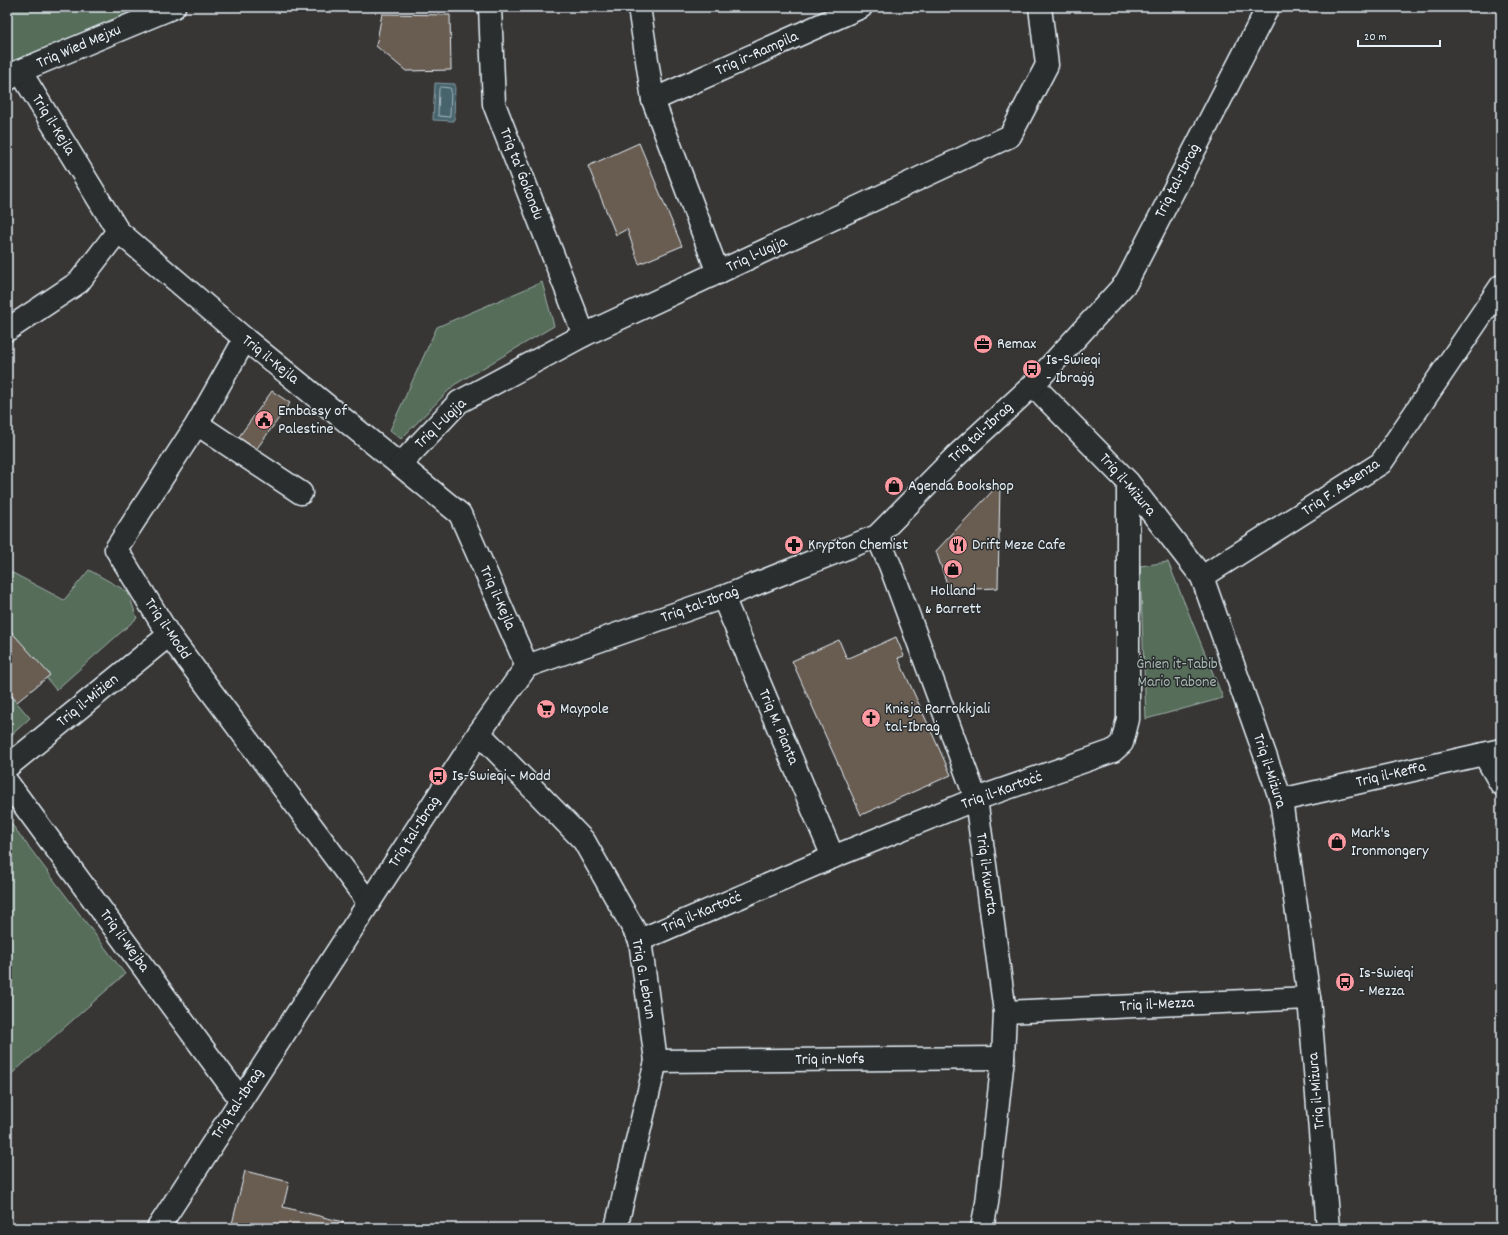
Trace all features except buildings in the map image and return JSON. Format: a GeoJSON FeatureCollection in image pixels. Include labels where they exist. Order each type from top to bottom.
{"type":"FeatureCollection","features":[{"type":"Feature","properties":{"kind":"street","name":"Triq Wied Mejxu"},"geometry":{"type":"LineString","coordinates":[[14,76],[174,7]]}},
{"type":"Feature","properties":{"kind":"street","name":"Triq ta' Ġokondu"},"geometry":{"type":"LineString","coordinates":[[490,7],[494,104],[584,335]]}},
{"type":"Feature","properties":{"kind":"street"},"geometry":{"type":"LineString","coordinates":[[639,7],[653,100],[718,273]]}},
{"type":"Feature","properties":{"kind":"street","name":"Triq ir-Rampila"},"geometry":{"type":"LineString","coordinates":[[653,100],[861,7]]}},
{"type":"Feature","properties":{"kind":"street","name":"Triq l-Uqija"},"geometry":{"type":"LineString","coordinates":[[400,465],[459,402],[584,335],[1010,136],[1047,65],[1040,7]]}},
{"type":"Feature","properties":{"kind":"street","name":"Triq tal-Ibraġ"},"geometry":{"type":"LineString","coordinates":[[158,1228],[479,733],[527,666],[723,597],[877,536],[956,456],[1033,385],[1126,283],[1268,7]]}},
{"type":"Feature","properties":{"kind":"street","name":"Triq il-Kejla"},"geometry":{"type":"LineString","coordinates":[[14,76],[118,231],[245,339],[460,514],[527,666]]}},
{"type":"Feature","properties":{"kind":"street"},"geometry":{"type":"LineString","coordinates":[[7,330],[79,282],[118,231]]}},
{"type":"Feature","properties":{"kind":"street","name":"Triq F. Assenza"},"geometry":{"type":"LineString","coordinates":[[1202,577],[1382,463],[1501,286]]}},
{"type":"Feature","properties":{"kind":"street","name":"Triq il-Modd"},"geometry":{"type":"LineString","coordinates":[[245,339],[197,424],[116,549],[168,635],[369,903]]}},
{"type":"Feature","properties":{"kind":"street","name":"Triq il-Miżura"},"geometry":{"type":"LineString","coordinates":[[1033,385],[1128,482],[1202,577],[1281,800],[1309,998],[1328,1228]]}},
{"type":"Feature","properties":{"kind":"street"},"geometry":{"type":"LineString","coordinates":[[197,424],[301,493]]}},
{"type":"Feature","properties":{"kind":"street","name":"Triq il-Kartoċċ"},"geometry":{"type":"LineString","coordinates":[[640,940],[833,857],[976,799],[1113,752],[1122,743],[1128,719],[1128,482]]}},
{"type":"Feature","properties":{"kind":"street","name":"Triq il-Kwarta"},"geometry":{"type":"LineString","coordinates":[[877,536],[890,565],[976,799],[1005,1012],[1003,1058],[987,1203],[982,1228]]}},
{"type":"Feature","properties":{"kind":"street","name":"Triq M. Pianta"},"geometry":{"type":"LineString","coordinates":[[723,597],[833,857]]}},
{"type":"Feature","properties":{"kind":"street","name":"Triq il-Miżien"},"geometry":{"type":"LineString","coordinates":[[7,767],[168,635]]}},
{"type":"Feature","properties":{"kind":"street","name":"Triq G. Lebrun"},"geometry":{"type":"LineString","coordinates":[[479,733],[530,784],[584,842],[640,940],[656,1061],[616,1228]]}},
{"type":"Feature","properties":{"kind":"street"},"geometry":{"type":"LineString","coordinates":[[1492,752],[1501,784]]}},
{"type":"Feature","properties":{"kind":"street","name":"Triq il-Keffa"},"geometry":{"type":"LineString","coordinates":[[1281,800],[1492,752]]}},
{"type":"Feature","properties":{"kind":"street","name":"Triq il-Wejba"},"geometry":{"type":"LineString","coordinates":[[7,782],[241,1100]]}},
{"type":"Feature","properties":{"kind":"street","name":"Triq il-Mezza"},"geometry":{"type":"LineString","coordinates":[[1005,1012],[1309,998]]}},
{"type":"Feature","properties":{"kind":"street","name":"Triq in-Nofs"},"geometry":{"type":"LineString","coordinates":[[656,1061],[1003,1058]]}},
{"type":"Feature","properties":{"kind":"green space"},"geometry":{"type":"Polygon","coordinates":[[[7,7],[146,7],[7,71],[7,7]]]}},
{"type":"Feature","properties":{"kind":"green space"},"geometry":{"type":"Polygon","coordinates":[[[542,282],[554,326],[454,385],[401,439],[390,430],[437,327],[542,282]]]}},
{"type":"Feature","properties":{"kind":"green space","name":"Ġnien it-Tabib Mario Tabone"},"geometry":{"type":"Polygon","coordinates":[[[1168,562],[1223,698],[1146,719],[1140,566],[1168,562]]]}},
{"type":"Feature","properties":{"kind":"green space"},"geometry":{"type":"Polygon","coordinates":[[[7,570],[64,600],[89,570],[128,592],[137,618],[56,690],[7,629],[7,570]]]}},
{"type":"Feature","properties":{"kind":"green space"},"geometry":{"type":"Polygon","coordinates":[[[7,691],[30,718],[7,739],[7,691]]]}},
{"type":"Feature","properties":{"kind":"green space"},"geometry":{"type":"Polygon","coordinates":[[[7,818],[125,974],[7,1078],[7,818]]]}},
{"type":"Feature","properties":{"kind":"water"},"geometry":{"type":"Polygon","coordinates":[[[435,83],[455,84],[454,121],[433,120],[435,83]]]}},
{"type":"Feature","properties":{"kind":"place","name":"Remax"},"geometry":{"type":"Point","coordinates":[983,344]}},
{"type":"Feature","properties":{"kind":"place","name":"Is-Swieqi - Ibraġġ"},"geometry":{"type":"Point","coordinates":[1032,369]}},
{"type":"Feature","properties":{"kind":"place","name":"Embassy of Palestine"},"geometry":{"type":"Point","coordinates":[264,420]}},
{"type":"Feature","properties":{"kind":"place","name":"Agenda Bookshop"},"geometry":{"type":"Point","coordinates":[894,486]}},
{"type":"Feature","properties":{"kind":"place","name":"Krypton Chemist"},"geometry":{"type":"Point","coordinates":[794,545]}},
{"type":"Feature","properties":{"kind":"place","name":"Drift Meze Cafe"},"geometry":{"type":"Point","coordinates":[958,545]}},
{"type":"Feature","properties":{"kind":"place","name":"Holland & Barrett"},"geometry":{"type":"Point","coordinates":[953,569]}},
{"type":"Feature","properties":{"kind":"place","name":"Maypole"},"geometry":{"type":"Point","coordinates":[546,709]}},
{"type":"Feature","properties":{"kind":"place","name":"Knisja Parrokkjali tal-Ibraġ"},"geometry":{"type":"Point","coordinates":[871,718]}},
{"type":"Feature","properties":{"kind":"place","name":"Is-Swieqi - Modd"},"geometry":{"type":"Point","coordinates":[438,776]}},
{"type":"Feature","properties":{"kind":"place","name":"Mark's Ironmongery"},"geometry":{"type":"Point","coordinates":[1337,842]}},
{"type":"Feature","properties":{"kind":"place","name":"Is-Swieqi - Mezza"},"geometry":{"type":"Point","coordinates":[1345,982]}}]}
